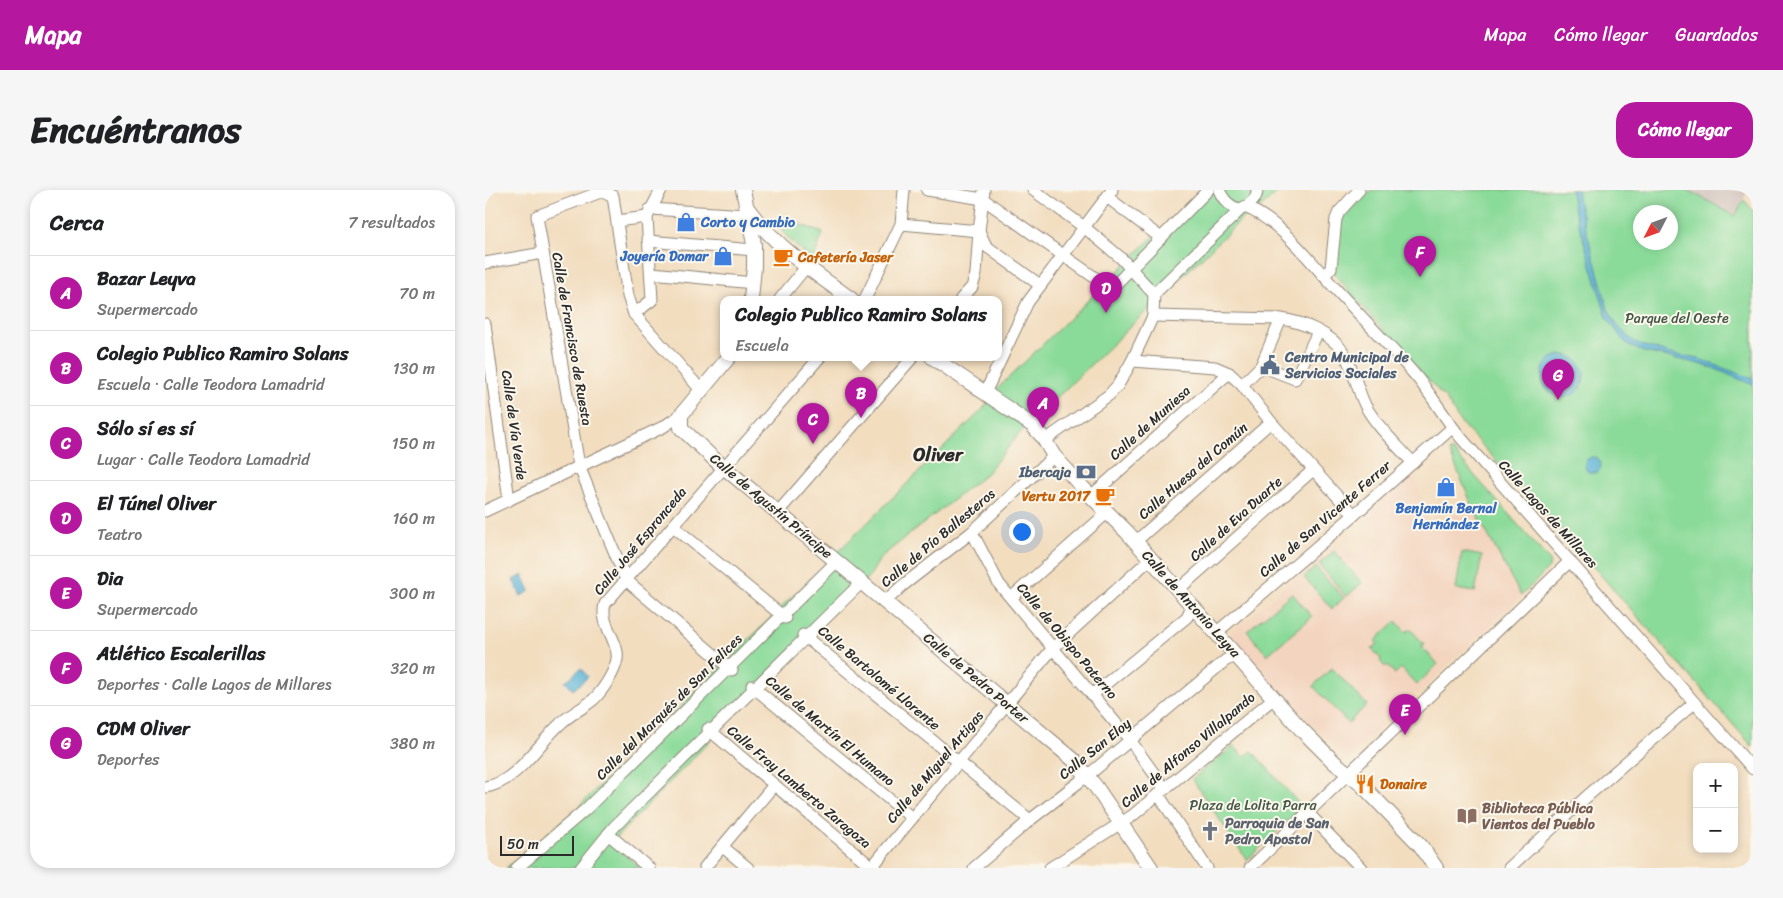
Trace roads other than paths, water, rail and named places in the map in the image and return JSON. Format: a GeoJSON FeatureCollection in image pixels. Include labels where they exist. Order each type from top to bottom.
{"type":"FeatureCollection","features":[{"type":"Feature","properties":{"kind":"street"},"geometry":{"type":"LineString","coordinates":[[634,314],[652,300],[652,274],[648,242],[649,213],[661,190]]}},
{"type":"Feature","properties":{"kind":"street"},"geometry":{"type":"LineString","coordinates":[[743,190],[754,247],[751,296]]}},
{"type":"Feature","properties":{"kind":"street"},"geometry":{"type":"LineString","coordinates":[[866,296],[901,224],[904,190]]}},
{"type":"Feature","properties":{"kind":"street"},"geometry":{"type":"LineString","coordinates":[[927,190],[983,195],[1111,289],[1208,190]]}},
{"type":"Feature","properties":{"kind":"street"},"geometry":{"type":"LineString","coordinates":[[1033,190],[1085,227],[1121,258],[1155,294]]}},
{"type":"Feature","properties":{"kind":"street","name":"Calle Lagos de Millares"},"geometry":{"type":"LineString","coordinates":[[1219,190],[1234,208],[1243,208],[1264,216],[1315,265],[1364,318],[1414,374],[1453,428],[1753,769]]}},
{"type":"Feature","properties":{"kind":"street"},"geometry":{"type":"LineString","coordinates":[[1324,276],[1331,268],[1336,220],[1339,212],[1359,190]]}},
{"type":"Feature","properties":{"kind":"street","name":"Calle de Francisco de Ruesta"},"geometry":{"type":"LineString","coordinates":[[617,221],[613,196],[603,191],[537,216],[579,466],[626,580]]}},
{"type":"Feature","properties":{"kind":"street"},"geometry":{"type":"LineString","coordinates":[[1044,440],[1109,395],[1118,385],[1132,361],[1153,316],[1155,294],[1257,192]]}},
{"type":"Feature","properties":{"kind":"street","name":"Calle Lagos de Millares"},"geometry":{"type":"LineString","coordinates":[[1257,192],[1264,216]]}},
{"type":"Feature","properties":{"kind":"street"},"geometry":{"type":"LineString","coordinates":[[1002,357],[1028,302],[1110,193],[1161,238]]}},
{"type":"Feature","properties":{"kind":"street"},"geometry":{"type":"LineString","coordinates":[[964,296],[972,287],[976,274],[983,195]]}},
{"type":"Feature","properties":{"kind":"street"},"geometry":{"type":"LineString","coordinates":[[702,390],[634,314],[628,296],[617,221],[649,213],[747,211],[773,238],[806,267],[847,296]]}},
{"type":"Feature","properties":{"kind":"street"},"geometry":{"type":"LineString","coordinates":[[901,224],[979,231]]}},
{"type":"Feature","properties":{"kind":"street"},"geometry":{"type":"LineString","coordinates":[[979,231],[986,246],[1040,285]]}},
{"type":"Feature","properties":{"kind":"street"},"geometry":{"type":"LineString","coordinates":[[754,247],[763,236],[773,238]]}},
{"type":"Feature","properties":{"kind":"street"},"geometry":{"type":"LineString","coordinates":[[648,242],[754,247]]}},
{"type":"Feature","properties":{"kind":"street"},"geometry":{"type":"LineString","coordinates":[[485,263],[543,253]]}},
{"type":"Feature","properties":{"kind":"street"},"geometry":{"type":"LineString","coordinates":[[782,296],[806,267]]}},
{"type":"Feature","properties":{"kind":"street"},"geometry":{"type":"LineString","coordinates":[[652,274],[753,282]]}},
{"type":"Feature","properties":{"kind":"street"},"geometry":{"type":"LineString","coordinates":[[1153,316],[1281,319],[1291,320],[1318,332],[1344,353],[1365,406],[1375,422],[1413,463]]}},
{"type":"Feature","properties":{"kind":"street"},"geometry":{"type":"LineString","coordinates":[[1242,385],[1261,366],[1281,319]]}},
{"type":"Feature","properties":{"kind":"street","name":"Calle de Vía Verde"},"geometry":{"type":"LineString","coordinates":[[485,324],[509,500]]}},
{"type":"Feature","properties":{"kind":"street"},"geometry":{"type":"LineString","coordinates":[[1261,366],[1295,379],[1318,332]]}},
{"type":"Feature","properties":{"kind":"street"},"geometry":{"type":"LineString","coordinates":[[485,511],[665,426],[681,422],[702,390],[726,361]]}},
{"type":"Feature","properties":{"kind":"street","name":"Calle José Espronceda"},"geometry":{"type":"LineString","coordinates":[[485,787],[506,780],[519,769],[561,722],[593,700],[603,688],[617,658],[603,611],[605,604],[817,361]]}},
{"type":"Feature","properties":{"kind":"street"},"geometry":{"type":"LineString","coordinates":[[778,512],[910,361]]}},
{"type":"Feature","properties":{"kind":"street","name":"Calle de Antonio Leyva"},"geometry":{"type":"LineString","coordinates":[[938,361],[1035,428],[1054,456],[1108,512],[1274,698],[1333,762],[1361,784],[1421,846],[1436,868]]}},
{"type":"Feature","properties":{"kind":"street"},"geometry":{"type":"LineString","coordinates":[[985,393],[1000,361]]}},
{"type":"Feature","properties":{"kind":"street"},"geometry":{"type":"LineString","coordinates":[[1132,361],[1215,367],[1229,373],[1242,385],[1271,422],[1354,515]]}},
{"type":"Feature","properties":{"kind":"street","name":"Calle de Muniesa"},"geometry":{"type":"LineString","coordinates":[[1091,496],[1229,373]]}},
{"type":"Feature","properties":{"kind":"street","name":"Calle de Agustín Príncipe"},"geometry":{"type":"LineString","coordinates":[[681,422],[724,467],[862,582]]}},
{"type":"Feature","properties":{"kind":"street","name":"Calle Huesa del Común"},"geometry":{"type":"LineString","coordinates":[[1135,542],[1271,422]]}},
{"type":"Feature","properties":{"kind":"street","name":"Calle de San Vicente Ferrer"},"geometry":{"type":"LineString","coordinates":[[1216,633],[1453,428]]}},
{"type":"Feature","properties":{"kind":"street","name":"Calle de Pío Ballesteros"},"geometry":{"type":"LineString","coordinates":[[885,602],[902,586],[973,532],[1054,456]]}},
{"type":"Feature","properties":{"kind":"street","name":"Calle de Eva Duarte"},"geometry":{"type":"LineString","coordinates":[[1178,590],[1313,470]]}},
{"type":"Feature","properties":{"kind":"street"},"geometry":{"type":"LineString","coordinates":[[1011,598],[1108,512]]}},
{"type":"Feature","properties":{"kind":"street"},"geometry":{"type":"LineString","coordinates":[[673,526],[784,617]]}},
{"type":"Feature","properties":{"kind":"street","name":"Calle de Obispo Paterno"},"geometry":{"type":"LineString","coordinates":[[973,532],[995,578],[1129,740],[1162,791],[1207,868]]}},
{"type":"Feature","properties":{"kind":"street","name":"Calle de Miguel Artigas"},"geometry":{"type":"LineString","coordinates":[[871,868],[1053,648],[1150,559]]}},
{"type":"Feature","properties":{"kind":"street","name":"Calle del Marqués de San Felices"},"geometry":{"type":"LineString","coordinates":[[517,868],[585,810],[784,617],[837,561]]}},
{"type":"Feature","properties":{"kind":"street"},"geometry":{"type":"LineString","coordinates":[[1256,866],[1308,812],[1570,561]]}},
{"type":"Feature","properties":{"kind":"street"},"geometry":{"type":"LineString","coordinates":[[626,580],[731,669]]}},
{"type":"Feature","properties":{"kind":"street"},"geometry":{"type":"LineString","coordinates":[[581,868],[608,834],[709,730],[804,636],[862,582]]}},
{"type":"Feature","properties":{"kind":"street","name":"Calle de Pedro Porter"},"geometry":{"type":"LineString","coordinates":[[862,582],[1075,761],[1088,775],[1151,868]]}},
{"type":"Feature","properties":{"kind":"street"},"geometry":{"type":"LineString","coordinates":[[1092,695],[1187,616],[1192,606]]}},
{"type":"Feature","properties":{"kind":"street","name":"Calle Bartolomé Llorente"},"geometry":{"type":"LineString","coordinates":[[804,636],[1030,820]]}},
{"type":"Feature","properties":{"kind":"street","name":"Calle San Eloy"},"geometry":{"type":"LineString","coordinates":[[974,868],[1226,660],[1237,656]]}},
{"type":"Feature","properties":{"kind":"street","name":"Calle de Martín El Humano"},"geometry":{"type":"LineString","coordinates":[[753,687],[912,818]]}},
{"type":"Feature","properties":{"kind":"street","name":"Calle de Alfonso Villalpando"},"geometry":{"type":"LineString","coordinates":[[1050,868],[1121,824],[1274,698]]}},
{"type":"Feature","properties":{"kind":"street"},"geometry":{"type":"LineString","coordinates":[[1509,868],[1584,799],[1695,703]]}},
{"type":"Feature","properties":{"kind":"street","name":"Calle Fray Lamberto Zaragoza"},"geometry":{"type":"LineString","coordinates":[[709,730],[871,868]]}},
{"type":"Feature","properties":{"kind":"street"},"geometry":{"type":"LineString","coordinates":[[705,867],[774,785]]}},
{"type":"Feature","properties":{"kind":"street"},"geometry":{"type":"LineString","coordinates":[[1308,812],[1361,868]]}},
{"type":"Feature","properties":{"kind":"street"},"geometry":{"type":"LineString","coordinates":[[608,834],[649,868]]}},
{"type":"Feature","properties":{"kind":"street"},"geometry":{"type":"LineString","coordinates":[[723,847],[748,868]]}},
{"type":"Feature","properties":{"kind":"water"},"geometry":{"type":"Polygon","coordinates":[[[1571,190],[1577,190],[1580,208],[1608,309],[1618,327],[1635,343],[1671,354],[1699,359],[1753,379],[1753,385],[1696,363],[1644,352],[1632,347],[1623,340],[1607,318],[1573,205],[1571,190]]]}},
{"type":"Feature","properties":{"kind":"water"},"geometry":{"type":"Polygon","coordinates":[[[1567,355],[1575,358],[1581,364],[1584,376],[1581,388],[1575,394],[1559,397],[1551,394],[1545,388],[1542,372],[1545,364],[1551,358],[1567,355]]]}},
{"type":"Feature","properties":{"kind":"water"},"geometry":{"type":"Polygon","coordinates":[[[1593,457],[1601,465],[1593,473],[1585,465],[1593,457]]]}},
{"type":"Feature","properties":{"kind":"water"},"geometry":{"type":"Polygon","coordinates":[[[523,575],[530,591],[521,596],[513,580],[523,575]]]}},
{"type":"Feature","properties":{"kind":"water"},"geometry":{"type":"Polygon","coordinates":[[[581,668],[588,677],[573,690],[565,682],[581,668]]]}},
{"type":"Feature","properties":{"kind":"place","name":"Corto y Cambio"},"geometry":{"type":"Point","coordinates":[686,222]}},
{"type":"Feature","properties":{"kind":"place","name":"Joyería Domar"},"geometry":{"type":"Point","coordinates":[723,256]}},
{"type":"Feature","properties":{"kind":"place","name":"Cafetería Jaser"},"geometry":{"type":"Point","coordinates":[783,257]}},
{"type":"Feature","properties":{"kind":"place","name":"Atlético Escalerillas"},"geometry":{"type":"Point","coordinates":[1420,277]}},
{"type":"Feature","properties":{"kind":"place","name":"El Túnel Oliver"},"geometry":{"type":"Point","coordinates":[1106,313]}},
{"type":"Feature","properties":{"kind":"place","name":"Centro Municipal de Servicios Sociales"},"geometry":{"type":"Point","coordinates":[1270,365]}},
{"type":"Feature","properties":{"kind":"place","name":"CDM Oliver"},"geometry":{"type":"Point","coordinates":[1558,400]}},
{"type":"Feature","properties":{"kind":"place","name":"Colegio Publico Ramiro Solans"},"geometry":{"type":"Point","coordinates":[861,418]}},
{"type":"Feature","properties":{"kind":"place","name":"Bazar Leyva"},"geometry":{"type":"Point","coordinates":[1043,428]}},
{"type":"Feature","properties":{"kind":"place","name":"Sólo sí es sí"},"geometry":{"type":"Point","coordinates":[813,444]}},
{"type":"Feature","properties":{"kind":"place","name":"Ibercaja"},"geometry":{"type":"Point","coordinates":[1086,472]}},
{"type":"Feature","properties":{"kind":"place","name":"Benjamín Bernal Hernández"},"geometry":{"type":"Point","coordinates":[1446,487]}},
{"type":"Feature","properties":{"kind":"place","name":"Vertu 2017"},"geometry":{"type":"Point","coordinates":[1105,496]}},
{"type":"Feature","properties":{"kind":"place","name":"Dia"},"geometry":{"type":"Point","coordinates":[1405,735]}},
{"type":"Feature","properties":{"kind":"place","name":"Donaire"},"geometry":{"type":"Point","coordinates":[1365,784]}},
{"type":"Feature","properties":{"kind":"place","name":"Biblioteca Pública Vientos del Pueblo"},"geometry":{"type":"Point","coordinates":[1467,816]}},
{"type":"Feature","properties":{"kind":"place","name":"Parroquia de San Pedro Apostol"},"geometry":{"type":"Point","coordinates":[1210,831]}},
{"type":"Feature","properties":{"kind":"district","name":"Oliver"},"geometry":{"type":"Point","coordinates":[938,454]}},
{"type":"Feature","properties":{"kind":"park label","name":"Parque del Oeste"},"geometry":{"type":"Point","coordinates":[1677,318]}},
{"type":"Feature","properties":{"kind":"park label","name":"Plaza de Lolita Parra"},"geometry":{"type":"Point","coordinates":[1253,805]}}]}
